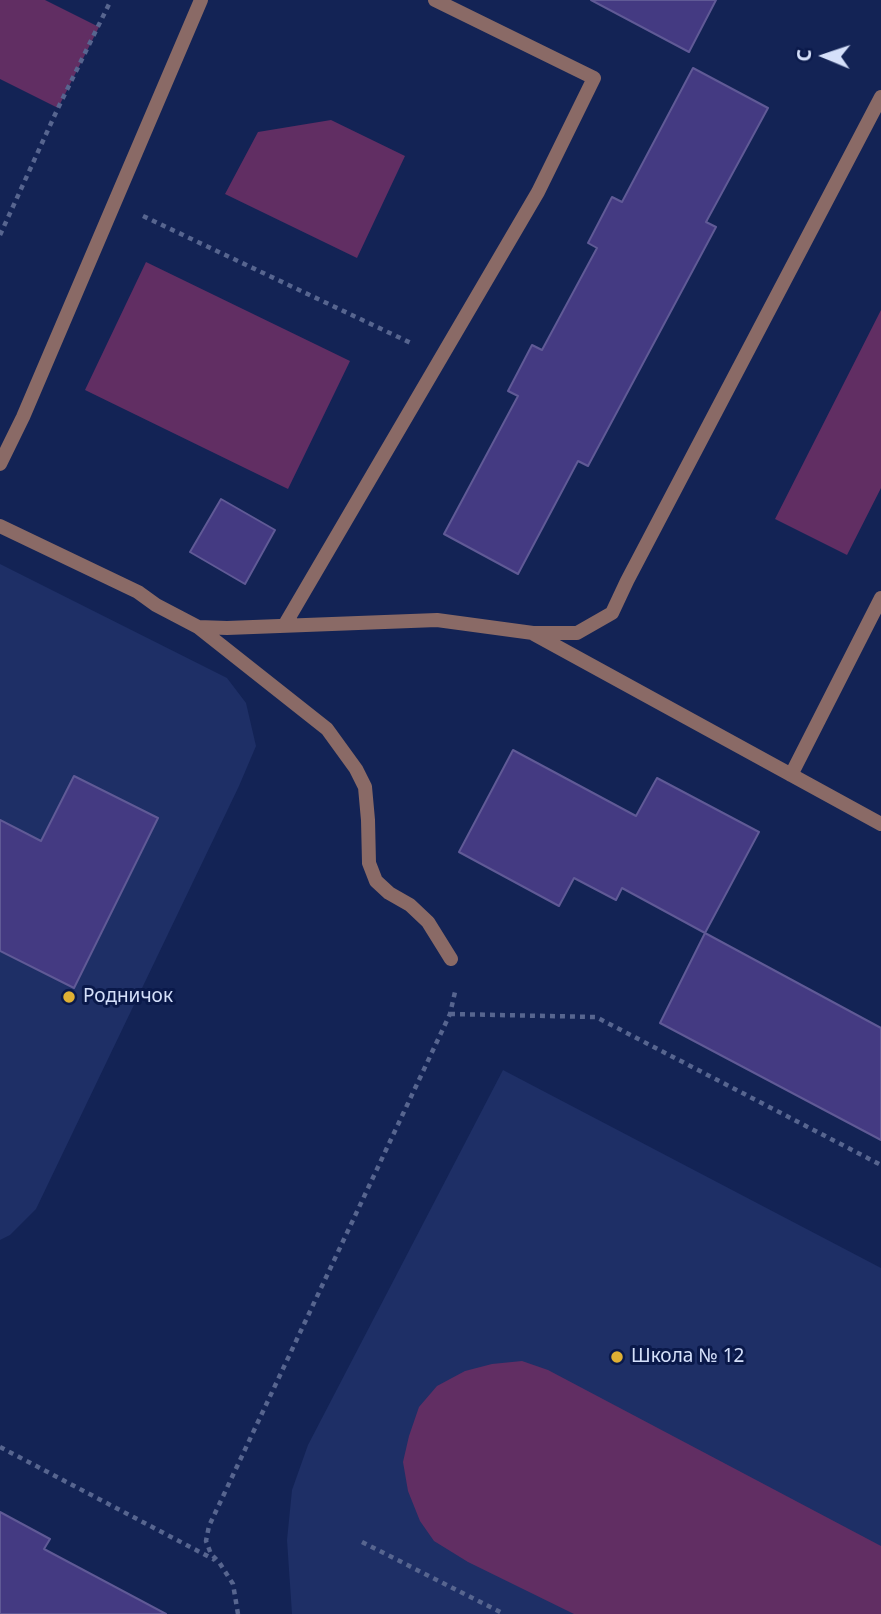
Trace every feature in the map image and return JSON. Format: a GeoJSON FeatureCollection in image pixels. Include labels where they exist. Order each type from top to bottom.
{"type":"FeatureCollection","features":[{"type":"Feature","properties":{"kind":"lane"},"geometry":{"type":"LineString","coordinates":[[0,464],[23,417],[201,0]]}},
{"type":"Feature","properties":{"kind":"lane"},"geometry":{"type":"LineString","coordinates":[[284,626],[538,192],[594,78],[435,0]]}},
{"type":"Feature","properties":{"kind":"lane"},"geometry":{"type":"LineString","coordinates":[[198,627],[437,621],[533,633],[577,633],[612,613],[881,97]]}},
{"type":"Feature","properties":{"kind":"lane"},"geometry":{"type":"LineString","coordinates":[[0,526],[138,592],[198,627],[327,729],[356,769],[365,787],[369,863],[376,881],[389,894],[410,905],[428,922],[452,959]]}},
{"type":"Feature","properties":{"kind":"lane"},"geometry":{"type":"LineString","coordinates":[[791,775],[881,598]]}},
{"type":"Feature","properties":{"kind":"lane"},"geometry":{"type":"LineString","coordinates":[[533,633],[881,824]]}},
{"type":"Feature","properties":{"kind":"path"},"geometry":{"type":"LineString","coordinates":[[0,235],[111,0]]}},
{"type":"Feature","properties":{"kind":"path"},"geometry":{"type":"LineString","coordinates":[[114,202],[442,357]]}},
{"type":"Feature","properties":{"kind":"path"},"geometry":{"type":"LineString","coordinates":[[238,1614],[233,1584],[211,1554],[206,1541],[209,1526],[450,1014],[456,979],[452,959]]}},
{"type":"Feature","properties":{"kind":"path"},"geometry":{"type":"LineString","coordinates":[[450,1014],[596,1017],[881,1165]]}},
{"type":"Feature","properties":{"kind":"path"},"geometry":{"type":"LineString","coordinates":[[0,1447],[219,1562]]}},
{"type":"Feature","properties":{"kind":"path"},"geometry":{"type":"LineString","coordinates":[[362,1542],[504,1614]]}},
{"type":"Feature","properties":{"kind":"shaded area"},"geometry":{"type":"Polygon","coordinates":[[[0,0],[45,0],[99,27],[58,108],[0,79],[0,0]]]}},
{"type":"Feature","properties":{"kind":"shaded area"},"geometry":{"type":"Polygon","coordinates":[[[331,120],[405,156],[357,258],[225,194],[258,132],[331,120]]]}},
{"type":"Feature","properties":{"kind":"shaded area"},"geometry":{"type":"Polygon","coordinates":[[[146,262],[350,361],[288,489],[85,390],[146,262]]]}},
{"type":"Feature","properties":{"kind":"shaded area"},"geometry":{"type":"Polygon","coordinates":[[[881,310],[881,488],[847,555],[775,519],[881,310]]]}},
{"type":"Feature","properties":{"kind":"shaded area","name":"Родничок"},"geometry":{"type":"Polygon","coordinates":[[[0,564],[227,678],[246,703],[256,746],[36,1209],[10,1235],[0,1240],[0,564]]]}},
{"type":"Feature","properties":{"kind":"shaded area","name":"Школа № 12"},"geometry":{"type":"Polygon","coordinates":[[[503,1070],[881,1268],[881,1614],[292,1614],[287,1540],[292,1490],[308,1445],[503,1070]]]}},
{"type":"Feature","properties":{"kind":"shaded area"},"geometry":{"type":"Polygon","coordinates":[[[522,1361],[548,1370],[881,1546],[881,1614],[574,1614],[468,1562],[434,1541],[420,1521],[408,1491],[403,1462],[419,1407],[437,1386],[465,1371],[492,1364],[522,1361]]]}},
{"type":"Feature","properties":{"kind":"building"},"geometry":{"type":"Polygon","coordinates":[[[591,0],[716,0],[689,52],[591,0]]]}},
{"type":"Feature","properties":{"kind":"building"},"geometry":{"type":"Polygon","coordinates":[[[693,68],[768,108],[706,222],[716,227],[588,466],[578,461],[518,574],[444,534],[518,396],[508,391],[532,345],[542,350],[597,248],[588,243],[612,197],[622,202],[693,68]]]}},
{"type":"Feature","properties":{"kind":"building"},"geometry":{"type":"Polygon","coordinates":[[[221,499],[275,530],[245,584],[190,552],[221,499]]]}},
{"type":"Feature","properties":{"kind":"building"},"geometry":{"type":"Polygon","coordinates":[[[513,750],[636,816],[657,778],[759,832],[705,933],[622,888],[616,900],[574,878],[559,906],[459,852],[513,750]]]}},
{"type":"Feature","properties":{"kind":"building"},"geometry":{"type":"Polygon","coordinates":[[[74,776],[158,818],[74,988],[0,951],[0,820],[41,841],[74,776]]]}},
{"type":"Feature","properties":{"kind":"building"},"geometry":{"type":"Polygon","coordinates":[[[705,933],[881,1028],[881,1140],[660,1023],[705,933]]]}},
{"type":"Feature","properties":{"kind":"building"},"geometry":{"type":"Polygon","coordinates":[[[0,1512],[50,1539],[44,1549],[166,1614],[0,1614],[0,1512]]]}},
{"type":"Feature","properties":{"kind":"place","name":"Родничок"},"geometry":{"type":"Point","coordinates":[69,997]}},
{"type":"Feature","properties":{"kind":"place","name":"Школа № 12"},"geometry":{"type":"Point","coordinates":[617,1357]}}]}
